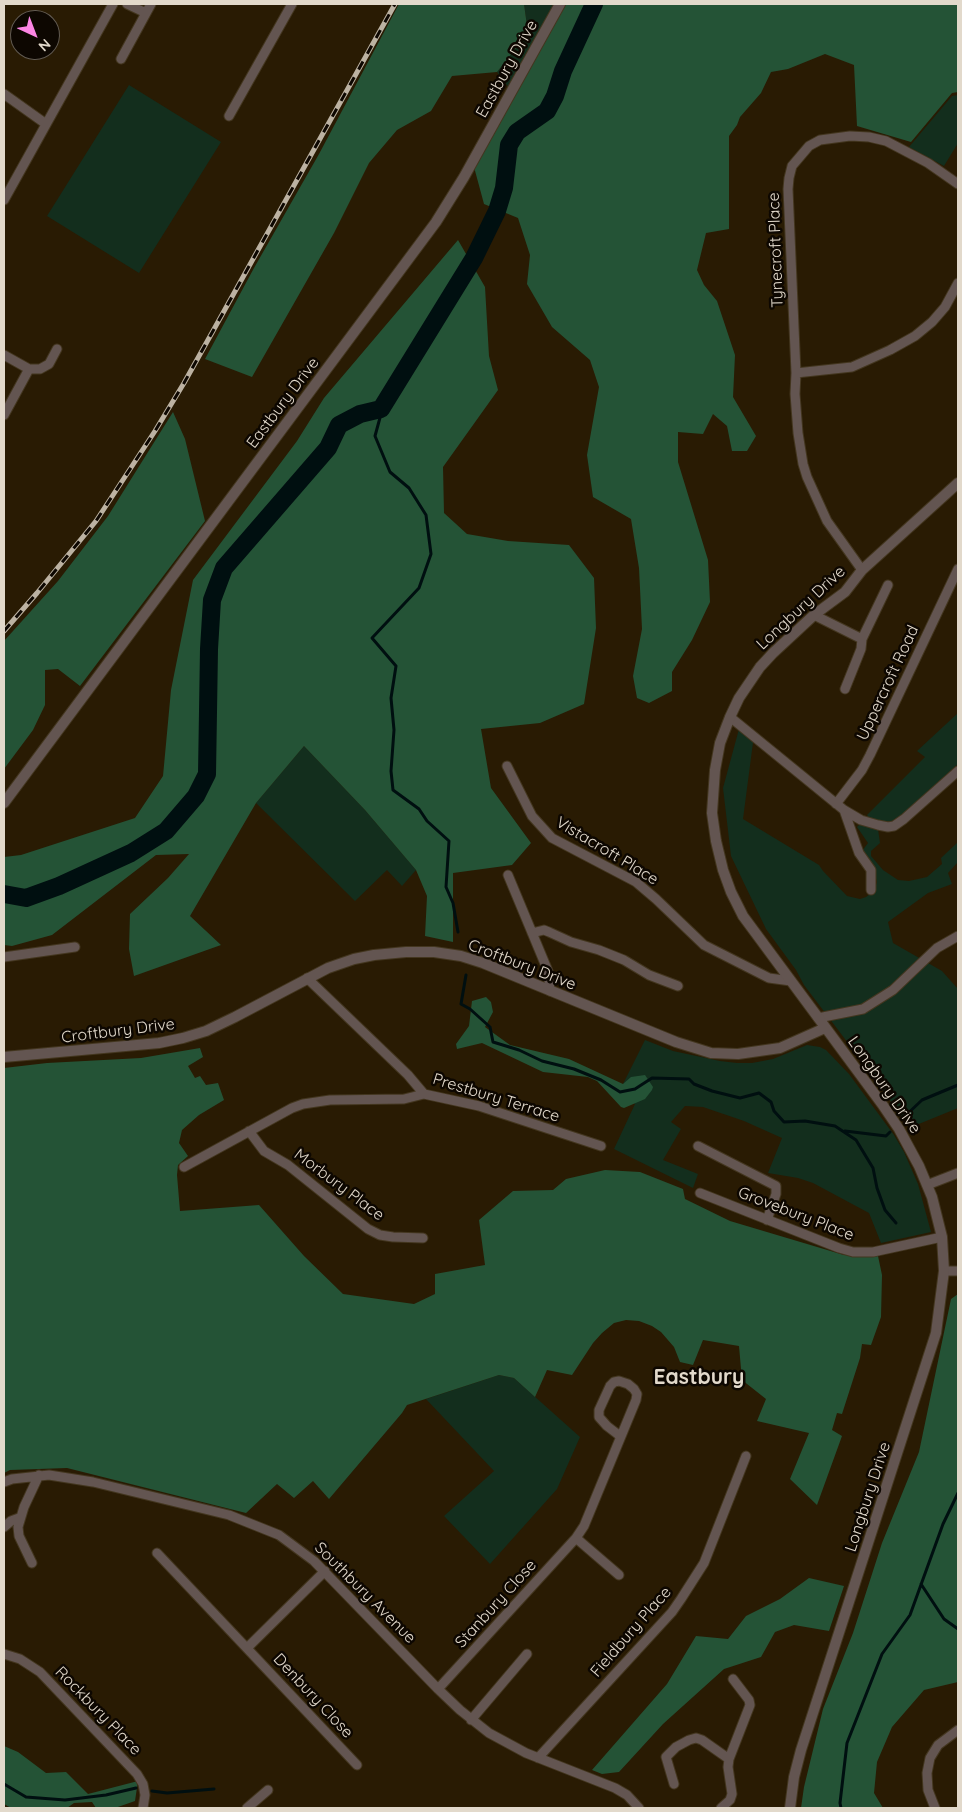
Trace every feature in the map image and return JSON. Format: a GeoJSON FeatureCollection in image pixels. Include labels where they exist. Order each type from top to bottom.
{"type":"FeatureCollection","features":[{"type":"Feature","properties":{"kind":"street"},"geometry":{"type":"LineString","coordinates":[[4,200],[113,4]]}},
{"type":"Feature","properties":{"kind":"street"},"geometry":{"type":"LineString","coordinates":[[127,4],[146,13]]}},
{"type":"Feature","properties":{"kind":"street"},"geometry":{"type":"LineString","coordinates":[[121,59],[152,4]]}},
{"type":"Feature","properties":{"kind":"street"},"geometry":{"type":"LineString","coordinates":[[229,116],[292,4]]}},
{"type":"Feature","properties":{"kind":"street","name":"Eastbury Drive"},"geometry":{"type":"LineString","coordinates":[[4,803],[436,222],[464,177],[560,4]]}},
{"type":"Feature","properties":{"kind":"street"},"geometry":{"type":"LineString","coordinates":[[4,94],[46,124]]}},
{"type":"Feature","properties":{"kind":"street","name":"Tynecroft Place"},"geometry":{"type":"LineString","coordinates":[[862,570],[826,521],[807,477],[798,434],[788,189],[792,166],[809,146],[820,140],[850,136],[869,138],[886,141],[902,149],[944,173],[958,184]]}},
{"type":"Feature","properties":{"kind":"street"},"geometry":{"type":"LineString","coordinates":[[796,373],[852,367],[890,350],[915,336],[932,322],[946,307],[958,283]]}},
{"type":"Feature","properties":{"kind":"street"},"geometry":{"type":"LineString","coordinates":[[4,355],[29,369],[40,369],[45,368],[49,364],[57,349]]}},
{"type":"Feature","properties":{"kind":"street"},"geometry":{"type":"LineString","coordinates":[[4,414],[29,369]]}},
{"type":"Feature","properties":{"kind":"street","name":"Longbury Drive"},"geometry":{"type":"LineString","coordinates":[[790,1808],[794,1777],[801,1750],[931,1353],[936,1333],[944,1271],[942,1237],[932,1197],[912,1152],[882,1104],[743,916],[731,892],[716,841],[712,813],[715,770],[720,743],[730,717],[739,698],[760,667],[814,614],[845,592],[862,570],[958,483]]}},
{"type":"Feature","properties":{"kind":"street","name":"Uppercroft Road"},"geometry":{"type":"LineString","coordinates":[[836,804],[862,770],[870,755],[958,569]]}},
{"type":"Feature","properties":{"kind":"street"},"geometry":{"type":"LineString","coordinates":[[844,689],[860,649],[862,638],[888,585]]}},
{"type":"Feature","properties":{"kind":"street"},"geometry":{"type":"LineString","coordinates":[[814,614],[862,638]]}},
{"type":"Feature","properties":{"kind":"street"},"geometry":{"type":"LineString","coordinates":[[730,717],[844,810],[861,820],[888,827],[894,826],[904,819],[958,771]]}},
{"type":"Feature","properties":{"kind":"street","name":"Vistacroft Place"},"geometry":{"type":"LineString","coordinates":[[507,766],[532,816],[552,838],[640,885],[704,945],[769,978],[791,981]]}},
{"type":"Feature","properties":{"kind":"street"},"geometry":{"type":"LineString","coordinates":[[844,810],[858,853],[871,870],[872,890]]}},
{"type":"Feature","properties":{"kind":"street"},"geometry":{"type":"LineString","coordinates":[[508,875],[548,971],[550,991]]}},
{"type":"Feature","properties":{"kind":"street"},"geometry":{"type":"LineString","coordinates":[[532,933],[544,930],[570,942],[629,962],[649,975],[678,986]]}},
{"type":"Feature","properties":{"kind":"street"},"geometry":{"type":"LineString","coordinates":[[818,1018],[863,1009],[892,990],[937,948],[956,937]]}},
{"type":"Feature","properties":{"kind":"street"},"geometry":{"type":"LineString","coordinates":[[4,957],[75,947]]}},
{"type":"Feature","properties":{"kind":"street","name":"Croftbury Drive"},"geometry":{"type":"LineString","coordinates":[[4,1058],[159,1043],[183,1038],[206,1031],[307,978],[354,959],[374,955],[434,952],[461,956],[483,963],[676,1042],[711,1053],[738,1054],[780,1048],[825,1028]]}},
{"type":"Feature","properties":{"kind":"street","name":"Prestbury Terrace"},"geometry":{"type":"LineString","coordinates":[[307,978],[408,1075],[424,1094],[479,1106],[601,1146]]}},
{"type":"Feature","properties":{"kind":"street"},"geometry":{"type":"LineString","coordinates":[[184,1167],[292,1108],[316,1101],[404,1099],[424,1094]]}},
{"type":"Feature","properties":{"kind":"street","name":"Morbury Place"},"geometry":{"type":"LineString","coordinates":[[249,1132],[264,1151],[288,1165],[368,1229],[394,1237],[423,1238]]}},
{"type":"Feature","properties":{"kind":"street"},"geometry":{"type":"LineString","coordinates":[[698,1146],[776,1186],[776,1194],[767,1220]]}},
{"type":"Feature","properties":{"kind":"street"},"geometry":{"type":"LineString","coordinates":[[927,1185],[958,1173]]}},
{"type":"Feature","properties":{"kind":"street","name":"Grovebury Place"},"geometry":{"type":"LineString","coordinates":[[700,1193],[839,1248],[862,1253],[942,1237]]}},
{"type":"Feature","properties":{"kind":"street"},"geometry":{"type":"LineString","coordinates":[[944,1271],[958,1271]]}},
{"type":"Feature","properties":{"kind":"street","name":"Stanbury Close"},"geometry":{"type":"LineString","coordinates":[[438,1689],[576,1538],[590,1515],[620,1436],[633,1410],[637,1394],[628,1384],[614,1382],[610,1386],[599,1410],[599,1417],[620,1436]]}},
{"type":"Feature","properties":{"kind":"street","name":"Fieldbury Place"},"geometry":{"type":"LineString","coordinates":[[538,1758],[681,1600],[704,1563],[746,1456]]}},
{"type":"Feature","properties":{"kind":"street"},"geometry":{"type":"LineString","coordinates":[[32,1563],[19,1536],[18,1527],[20,1518],[39,1475]]}},
{"type":"Feature","properties":{"kind":"street","name":"Southbury Avenue"},"geometry":{"type":"LineString","coordinates":[[4,1482],[39,1475],[58,1475],[229,1515],[279,1536],[303,1552],[325,1571],[438,1689],[471,1720],[489,1733],[538,1758],[615,1788],[627,1796],[639,1808]]}},
{"type":"Feature","properties":{"kind":"street"},"geometry":{"type":"LineString","coordinates":[[4,1526],[20,1518]]}},
{"type":"Feature","properties":{"kind":"street"},"geometry":{"type":"LineString","coordinates":[[576,1538],[619,1575]]}},
{"type":"Feature","properties":{"kind":"street","name":"Denbury Close"},"geometry":{"type":"LineString","coordinates":[[157,1552],[357,1764]]}},
{"type":"Feature","properties":{"kind":"street"},"geometry":{"type":"LineString","coordinates":[[247,1648],[325,1571]]}},
{"type":"Feature","properties":{"kind":"street","name":"Rockbury Place"},"geometry":{"type":"LineString","coordinates":[[4,1654],[20,1659],[40,1672],[137,1774],[143,1784],[145,1795],[143,1808]]}},
{"type":"Feature","properties":{"kind":"street"},"geometry":{"type":"LineString","coordinates":[[471,1720],[528,1654]]}},
{"type":"Feature","properties":{"kind":"street"},"geometry":{"type":"LineString","coordinates":[[721,1808],[730,1800],[732,1794],[728,1767],[729,1759],[750,1705],[732,1679]]}},
{"type":"Feature","properties":{"kind":"street"},"geometry":{"type":"LineString","coordinates":[[935,1808],[928,1790],[927,1773],[930,1758],[938,1745],[958,1730]]}},
{"type":"Feature","properties":{"kind":"street"},"geometry":{"type":"LineString","coordinates":[[674,1784],[666,1757],[676,1747],[689,1740],[696,1738],[702,1740],[729,1759]]}},
{"type":"Feature","properties":{"kind":"street"},"geometry":{"type":"LineString","coordinates":[[247,1808],[268,1790]]}},
{"type":"Feature","properties":{"kind":"green space"},"geometry":{"type":"Polygon","coordinates":[[[399,4],[524,4],[528,33],[497,72],[452,76],[431,111],[397,130],[369,163],[334,233],[252,377],[205,359],[319,154],[399,4]]]}},
{"type":"Feature","properties":{"kind":"green space"},"geometry":{"type":"Polygon","coordinates":[[[524,4],[566,4],[515,96],[497,72],[528,33],[524,4]]]}},
{"type":"Feature","properties":{"kind":"green space"},"geometry":{"type":"Polygon","coordinates":[[[566,4],[958,4],[958,92],[952,93],[911,142],[857,126],[854,65],[825,54],[788,69],[771,72],[761,93],[740,117],[729,136],[729,229],[706,233],[697,270],[704,285],[717,301],[735,355],[733,397],[756,436],[747,451],[732,451],[727,426],[713,414],[703,434],[678,432],[678,462],[708,560],[710,602],[692,640],[672,672],[672,691],[649,703],[637,698],[633,676],[642,629],[639,568],[631,519],[593,497],[587,455],[599,387],[590,360],[552,327],[527,284],[530,255],[518,218],[484,204],[474,167],[566,4]]]}},
{"type":"Feature","properties":{"kind":"green space"},"geometry":{"type":"Polygon","coordinates":[[[129,85],[221,142],[139,273],[47,216],[129,85]]]}},
{"type":"Feature","properties":{"kind":"green space"},"geometry":{"type":"Polygon","coordinates":[[[958,95],[958,143],[944,166],[909,147],[952,96],[958,95]]]}},
{"type":"Feature","properties":{"kind":"green space"},"geometry":{"type":"Polygon","coordinates":[[[458,240],[485,287],[489,356],[498,390],[443,467],[444,513],[467,534],[508,541],[569,545],[594,578],[596,628],[584,704],[540,723],[481,729],[491,788],[531,843],[512,865],[453,873],[453,942],[425,936],[427,896],[416,870],[365,810],[304,746],[256,803],[190,916],[221,945],[134,976],[129,949],[130,914],[168,878],[189,854],[156,855],[52,935],[12,946],[4,945],[4,857],[21,855],[135,818],[163,776],[171,690],[193,580],[297,441],[324,398],[458,240]]]}},
{"type":"Feature","properties":{"kind":"green space"},"geometry":{"type":"Polygon","coordinates":[[[173,412],[185,439],[205,521],[80,686],[58,669],[45,670],[45,705],[33,730],[4,769],[4,641],[58,581],[108,516],[173,412]]]}},
{"type":"Feature","properties":{"kind":"green space"},"geometry":{"type":"Polygon","coordinates":[[[958,713],[958,764],[903,814],[890,822],[870,819],[867,815],[925,757],[917,751],[958,713]]]}},
{"type":"Feature","properties":{"kind":"green space"},"geometry":{"type":"Polygon","coordinates":[[[739,729],[754,735],[743,819],[819,865],[847,896],[860,899],[866,897],[874,891],[877,882],[874,871],[862,851],[868,843],[857,827],[861,823],[878,829],[880,843],[871,851],[871,856],[883,870],[898,880],[909,881],[927,877],[942,864],[941,858],[958,842],[958,862],[948,873],[952,884],[928,893],[888,922],[893,943],[942,971],[958,989],[958,1108],[909,1128],[873,1076],[804,985],[796,970],[766,929],[731,856],[723,788],[739,729]]]}},
{"type":"Feature","properties":{"kind":"green space"},"geometry":{"type":"Polygon","coordinates":[[[304,746],[365,810],[416,870],[402,886],[387,870],[355,901],[256,803],[304,746]]]}},
{"type":"Feature","properties":{"kind":"green space"},"geometry":{"type":"Polygon","coordinates":[[[486,997],[491,1002],[493,1012],[485,1027],[510,1045],[569,1059],[623,1084],[631,1077],[645,1075],[653,1087],[652,1090],[645,1099],[624,1108],[597,1081],[588,1077],[543,1072],[482,1043],[457,1049],[456,1044],[469,1026],[472,1001],[486,997]]]}},
{"type":"Feature","properties":{"kind":"green space"},"geometry":{"type":"Polygon","coordinates":[[[645,1040],[673,1051],[737,1063],[752,1063],[773,1059],[807,1045],[826,1050],[849,1074],[894,1135],[904,1152],[918,1184],[931,1232],[881,1243],[869,1213],[813,1183],[798,1178],[768,1173],[782,1138],[744,1121],[703,1107],[685,1106],[671,1122],[681,1129],[663,1160],[698,1174],[693,1188],[614,1149],[635,1104],[623,1084],[645,1040]]]}},
{"type":"Feature","properties":{"kind":"green space"},"geometry":{"type":"Polygon","coordinates":[[[200,1048],[203,1057],[188,1066],[195,1078],[200,1076],[206,1085],[218,1083],[224,1100],[199,1115],[182,1130],[179,1143],[188,1156],[178,1165],[180,1211],[259,1205],[304,1256],[343,1294],[414,1304],[435,1294],[435,1274],[485,1265],[479,1220],[513,1191],[553,1190],[566,1179],[605,1170],[640,1172],[683,1189],[685,1199],[730,1221],[844,1255],[878,1256],[882,1275],[881,1317],[871,1345],[862,1344],[860,1358],[842,1414],[837,1413],[832,1430],[842,1436],[817,1505],[790,1479],[809,1433],[757,1421],[766,1399],[742,1380],[739,1346],[703,1340],[693,1365],[680,1362],[674,1347],[661,1332],[639,1321],[626,1320],[614,1323],[602,1333],[593,1343],[572,1375],[547,1370],[535,1397],[514,1378],[499,1375],[407,1405],[329,1499],[313,1481],[294,1498],[277,1484],[246,1513],[67,1468],[10,1470],[4,1473],[4,1068],[47,1063],[141,1058],[200,1048]]]}},
{"type":"Feature","properties":{"kind":"green space"},"geometry":{"type":"Polygon","coordinates":[[[958,1294],[958,1682],[924,1690],[892,1727],[877,1762],[874,1793],[883,1808],[801,1808],[804,1787],[823,1709],[853,1633],[882,1543],[919,1452],[951,1299],[958,1294]]]}},
{"type":"Feature","properties":{"kind":"green space"},"geometry":{"type":"Polygon","coordinates":[[[499,1375],[514,1378],[580,1437],[557,1489],[490,1564],[444,1516],[494,1471],[426,1399],[499,1375]]]}},
{"type":"Feature","properties":{"kind":"green space"},"geometry":{"type":"Polygon","coordinates":[[[809,1578],[844,1586],[829,1631],[794,1625],[775,1632],[761,1657],[724,1669],[663,1724],[619,1772],[602,1774],[592,1770],[667,1684],[696,1636],[728,1639],[746,1616],[780,1599],[809,1578]]]}},
{"type":"Feature","properties":{"kind":"green space"},"geometry":{"type":"Polygon","coordinates":[[[4,1746],[18,1752],[46,1773],[66,1772],[88,1794],[138,1781],[135,1801],[115,1808],[96,1808],[92,1802],[74,1803],[67,1808],[11,1808],[4,1804],[4,1746]]]}},
{"type":"Feature","properties":{"kind":"waterway"},"geometry":{"type":"LineString","coordinates":[[4,894],[26,898],[59,886],[131,853],[166,831],[196,796],[207,774],[209,649],[212,600],[224,568],[328,448],[339,425],[360,414],[381,409],[474,258],[497,211],[504,188],[509,145],[517,132],[547,111],[594,4]]}},
{"type":"Feature","properties":{"kind":"waterway"},"geometry":{"type":"LineString","coordinates":[[381,409],[375,436],[390,472],[409,488],[426,515],[431,554],[419,588],[372,638],[396,666],[391,698],[394,730],[391,771],[393,790],[419,809],[427,821],[449,841],[446,887],[453,903],[458,932]]}},
{"type":"Feature","properties":{"kind":"waterway"},"geometry":{"type":"LineString","coordinates":[[466,975],[461,1004],[470,1009],[490,1027],[493,1042],[519,1050],[542,1061],[574,1069],[601,1080],[620,1092],[635,1089],[652,1078],[689,1079],[694,1084],[712,1091],[740,1098],[759,1093],[771,1102],[774,1111],[784,1122],[805,1121],[835,1126],[856,1140],[873,1168],[877,1188],[885,1210],[896,1223]]}},
{"type":"Feature","properties":{"kind":"waterway"},"geometry":{"type":"LineString","coordinates":[[902,1119],[922,1100],[958,1085]]}},
{"type":"Feature","properties":{"kind":"waterway"},"geometry":{"type":"LineString","coordinates":[[845,1131],[886,1136],[890,1132]]}},
{"type":"Feature","properties":{"kind":"waterway"},"geometry":{"type":"LineString","coordinates":[[841,1808],[847,1743],[882,1654],[910,1615],[943,1524],[958,1493]]}},
{"type":"Feature","properties":{"kind":"waterway"},"geometry":{"type":"LineString","coordinates":[[921,1584],[944,1619],[958,1629]]}},
{"type":"Feature","properties":{"kind":"waterway"},"geometry":{"type":"LineString","coordinates":[[4,1784],[26,1797],[65,1800],[106,1795],[136,1788]]}},
{"type":"Feature","properties":{"kind":"waterway"},"geometry":{"type":"LineString","coordinates":[[152,1791],[167,1793],[214,1789]]}},
{"type":"Feature","properties":{"kind":"railway"},"geometry":{"type":"LineString","coordinates":[[4,631],[96,521],[155,431],[184,383],[395,4]]}},
{"type":"Feature","properties":{"kind":"district","name":"Eastbury"},"geometry":{"type":"Point","coordinates":[699,1378]}}]}
